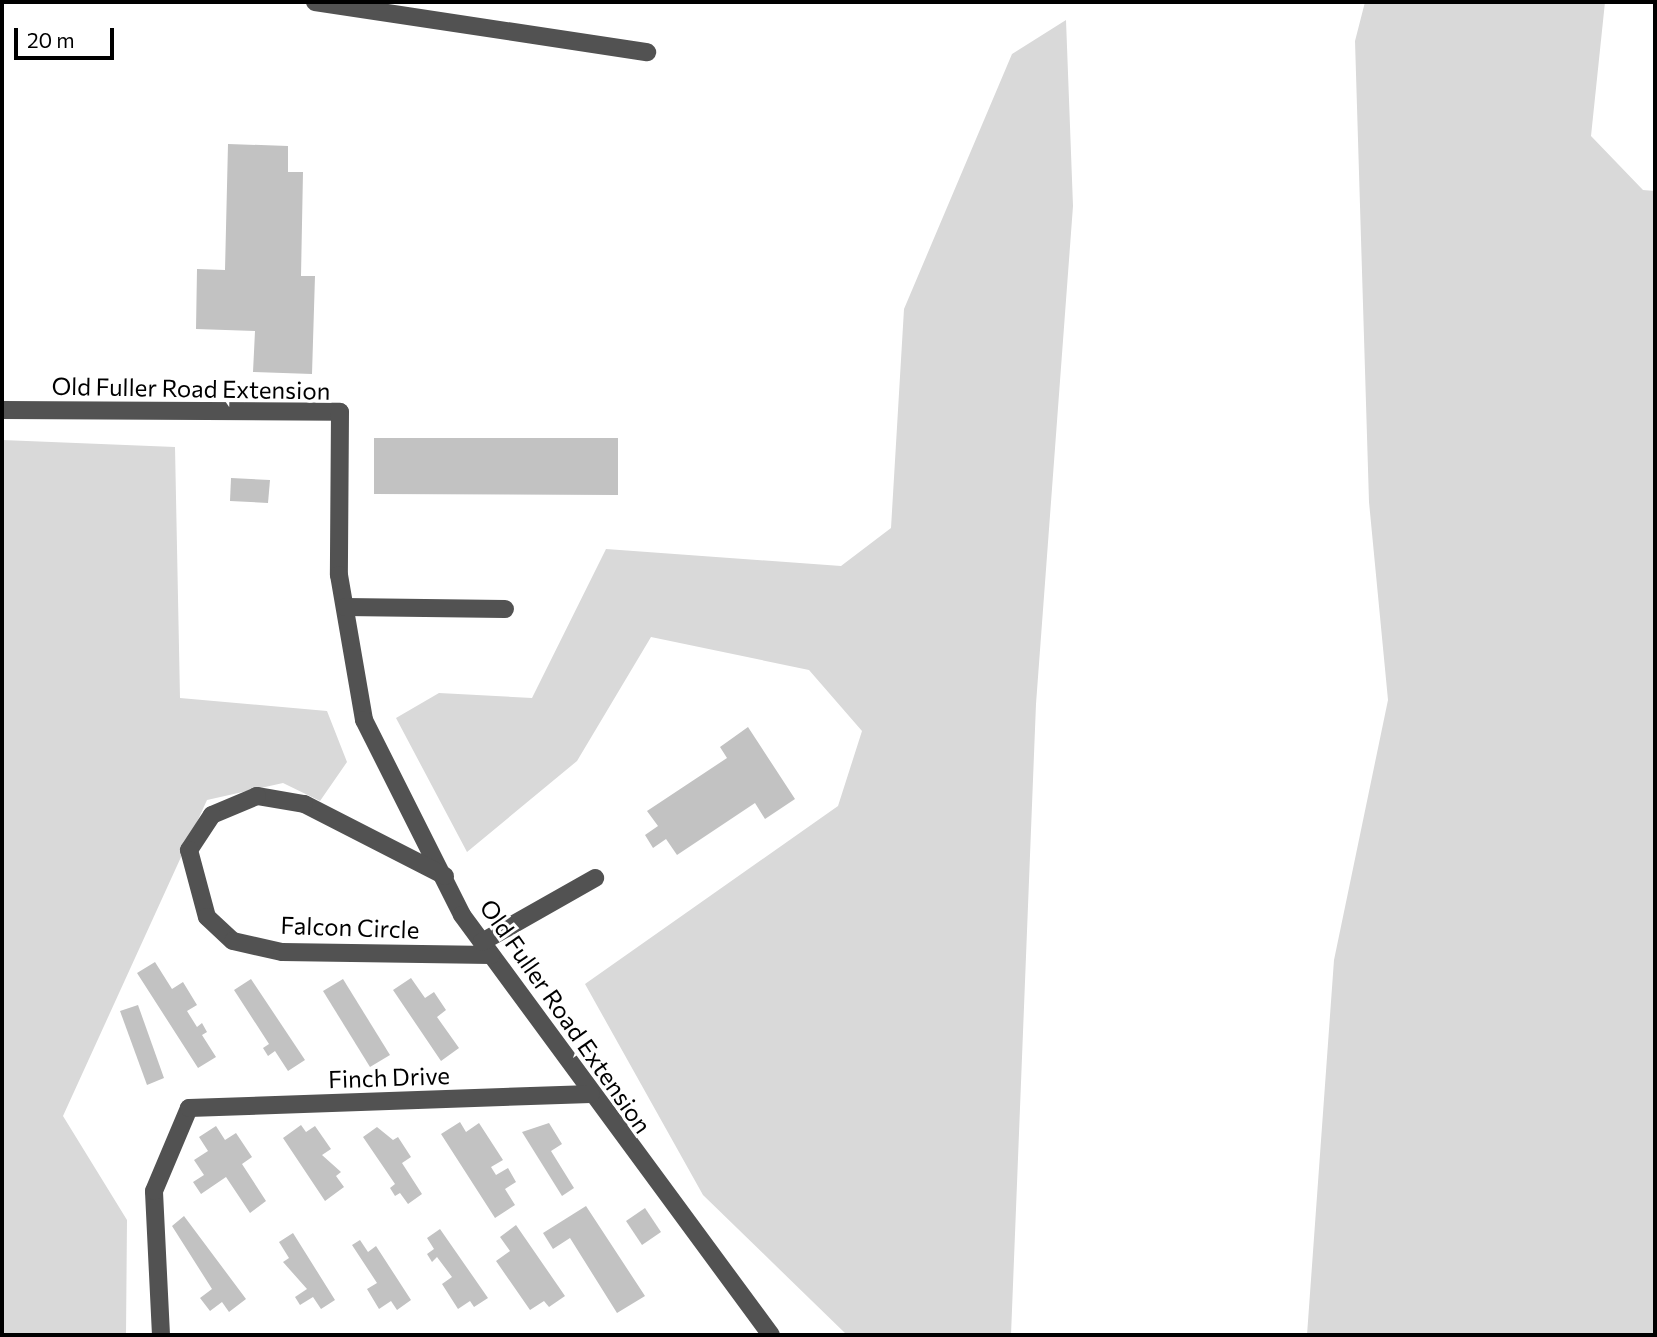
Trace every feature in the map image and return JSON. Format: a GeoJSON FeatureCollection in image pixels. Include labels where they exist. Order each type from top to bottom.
{"type":"FeatureCollection","features":[{"type":"Feature","properties":{"kind":"street"},"geometry":{"type":"LineString","coordinates":[[315,2],[647,52]]}},
{"type":"Feature","properties":{"kind":"street","name":"Old Fuller Road Extension"},"geometry":{"type":"LineString","coordinates":[[2,410],[340,412],[345,607],[364,720],[445,876],[486,948],[771,1335]]}},
{"type":"Feature","properties":{"kind":"street"},"geometry":{"type":"LineString","coordinates":[[345,607],[505,608]]}},
{"type":"Feature","properties":{"kind":"street","name":"Falcon Circle"},"geometry":{"type":"LineString","coordinates":[[445,876],[304,804],[257,796],[212,815],[190,850],[206,917],[233,941],[282,952],[486,948]]}},
{"type":"Feature","properties":{"kind":"street"},"geometry":{"type":"LineString","coordinates":[[486,948],[595,878]]}},
{"type":"Feature","properties":{"kind":"street","name":"Finch Drive"},"geometry":{"type":"LineString","coordinates":[[161,1335],[155,1191],[189,1108],[591,1094]]}},
{"type":"Feature","properties":{"kind":"shaded area"},"geometry":{"type":"Polygon","coordinates":[[[1365,2],[1605,2],[1591,136],[1643,190],[1655,191],[1655,1335],[1307,1335],[1334,960],[1388,700],[1369,502],[1355,41],[1365,2]]]}},
{"type":"Feature","properties":{"kind":"shaded area"},"geometry":{"type":"Polygon","coordinates":[[[1066,20],[1073,206],[1036,704],[1011,1335],[847,1335],[703,1195],[585,984],[838,806],[862,731],[809,670],[651,637],[577,761],[467,852],[396,718],[439,693],[532,698],[606,549],[841,566],[891,528],[904,309],[1012,54],[1066,20]]]}},
{"type":"Feature","properties":{"kind":"shaded area"},"geometry":{"type":"Polygon","coordinates":[[[2,440],[175,447],[180,698],[327,711],[347,762],[320,801],[283,783],[207,800],[63,1116],[127,1220],[126,1335],[2,1333],[2,440]]]}},
{"type":"Feature","properties":{"kind":"building"},"geometry":{"type":"Polygon","coordinates":[[[228,144],[288,146],[288,172],[303,172],[301,276],[315,276],[312,374],[253,372],[255,331],[196,329],[197,269],[225,270],[228,144]]]}},
{"type":"Feature","properties":{"kind":"building"},"geometry":{"type":"Polygon","coordinates":[[[374,438],[618,438],[618,495],[374,494],[374,438]]]}},
{"type":"Feature","properties":{"kind":"building"},"geometry":{"type":"Polygon","coordinates":[[[231,478],[270,480],[268,503],[230,501],[231,478]]]}},
{"type":"Feature","properties":{"kind":"building"},"geometry":{"type":"Polygon","coordinates":[[[748,727],[795,799],[765,819],[755,803],[677,855],[666,839],[653,848],[645,835],[658,826],[647,811],[727,758],[720,747],[748,727]]]}},
{"type":"Feature","properties":{"kind":"building"},"geometry":{"type":"Polygon","coordinates":[[[155,962],[172,989],[183,982],[197,1005],[187,1011],[197,1027],[202,1023],[207,1032],[202,1035],[216,1057],[198,1068],[137,973],[155,962]]]}},
{"type":"Feature","properties":{"kind":"building"},"geometry":{"type":"Polygon","coordinates":[[[411,978],[425,998],[434,992],[446,1010],[437,1017],[459,1048],[441,1061],[393,990],[411,978]]]}},
{"type":"Feature","properties":{"kind":"building"},"geometry":{"type":"Polygon","coordinates":[[[251,979],[305,1060],[288,1071],[275,1051],[268,1056],[263,1048],[269,1044],[234,990],[251,979]]]}},
{"type":"Feature","properties":{"kind":"building"},"geometry":{"type":"Polygon","coordinates":[[[343,979],[390,1055],[370,1067],[323,991],[343,979]]]}},
{"type":"Feature","properties":{"kind":"building"},"geometry":{"type":"Polygon","coordinates":[[[138,1005],[164,1078],[147,1085],[120,1011],[138,1005]]]}},
{"type":"Feature","properties":{"kind":"building"},"geometry":{"type":"Polygon","coordinates":[[[460,1122],[466,1132],[479,1123],[503,1160],[491,1167],[496,1175],[508,1168],[516,1182],[505,1189],[515,1205],[495,1218],[441,1134],[460,1122]]]}},
{"type":"Feature","properties":{"kind":"building"},"geometry":{"type":"Polygon","coordinates":[[[549,1123],[562,1144],[551,1151],[574,1188],[562,1196],[522,1132],[549,1123]]]}},
{"type":"Feature","properties":{"kind":"building"},"geometry":{"type":"Polygon","coordinates":[[[301,1125],[306,1132],[315,1126],[331,1149],[322,1155],[341,1172],[336,1176],[344,1187],[325,1201],[283,1138],[301,1125]]]}},
{"type":"Feature","properties":{"kind":"building"},"geometry":{"type":"Polygon","coordinates":[[[216,1126],[225,1140],[236,1133],[252,1157],[242,1164],[266,1201],[250,1213],[226,1177],[201,1194],[193,1182],[204,1175],[194,1160],[208,1151],[199,1137],[216,1126]]]}},
{"type":"Feature","properties":{"kind":"building"},"geometry":{"type":"Polygon","coordinates":[[[377,1127],[393,1140],[398,1137],[411,1157],[402,1163],[422,1194],[408,1204],[400,1193],[395,1196],[390,1188],[395,1184],[363,1137],[377,1127]]]}},
{"type":"Feature","properties":{"kind":"building"},"geometry":{"type":"Polygon","coordinates":[[[586,1206],[645,1296],[617,1313],[570,1238],[553,1249],[543,1233],[586,1206]]]}},
{"type":"Feature","properties":{"kind":"building"},"geometry":{"type":"Polygon","coordinates":[[[645,1208],[661,1232],[642,1245],[626,1221],[645,1208]]]}},
{"type":"Feature","properties":{"kind":"building"},"geometry":{"type":"Polygon","coordinates":[[[184,1216],[246,1299],[229,1312],[222,1302],[210,1311],[200,1298],[212,1289],[172,1226],[184,1216]]]}},
{"type":"Feature","properties":{"kind":"building"},"geometry":{"type":"Polygon","coordinates":[[[516,1225],[565,1296],[549,1307],[544,1301],[530,1310],[496,1261],[510,1251],[500,1237],[516,1225]]]}},
{"type":"Feature","properties":{"kind":"building"},"geometry":{"type":"Polygon","coordinates":[[[440,1229],[488,1298],[474,1307],[470,1301],[458,1309],[442,1284],[452,1277],[437,1257],[432,1262],[427,1254],[434,1249],[427,1238],[440,1229]]]}},
{"type":"Feature","properties":{"kind":"building"},"geometry":{"type":"Polygon","coordinates":[[[293,1233],[335,1300],[321,1309],[313,1297],[300,1305],[295,1297],[307,1289],[283,1262],[289,1258],[279,1242],[293,1233]]]}},
{"type":"Feature","properties":{"kind":"building"},"geometry":{"type":"Polygon","coordinates":[[[360,1240],[368,1252],[376,1246],[411,1300],[397,1310],[391,1301],[379,1309],[367,1289],[377,1283],[352,1245],[360,1240]]]}}]}
